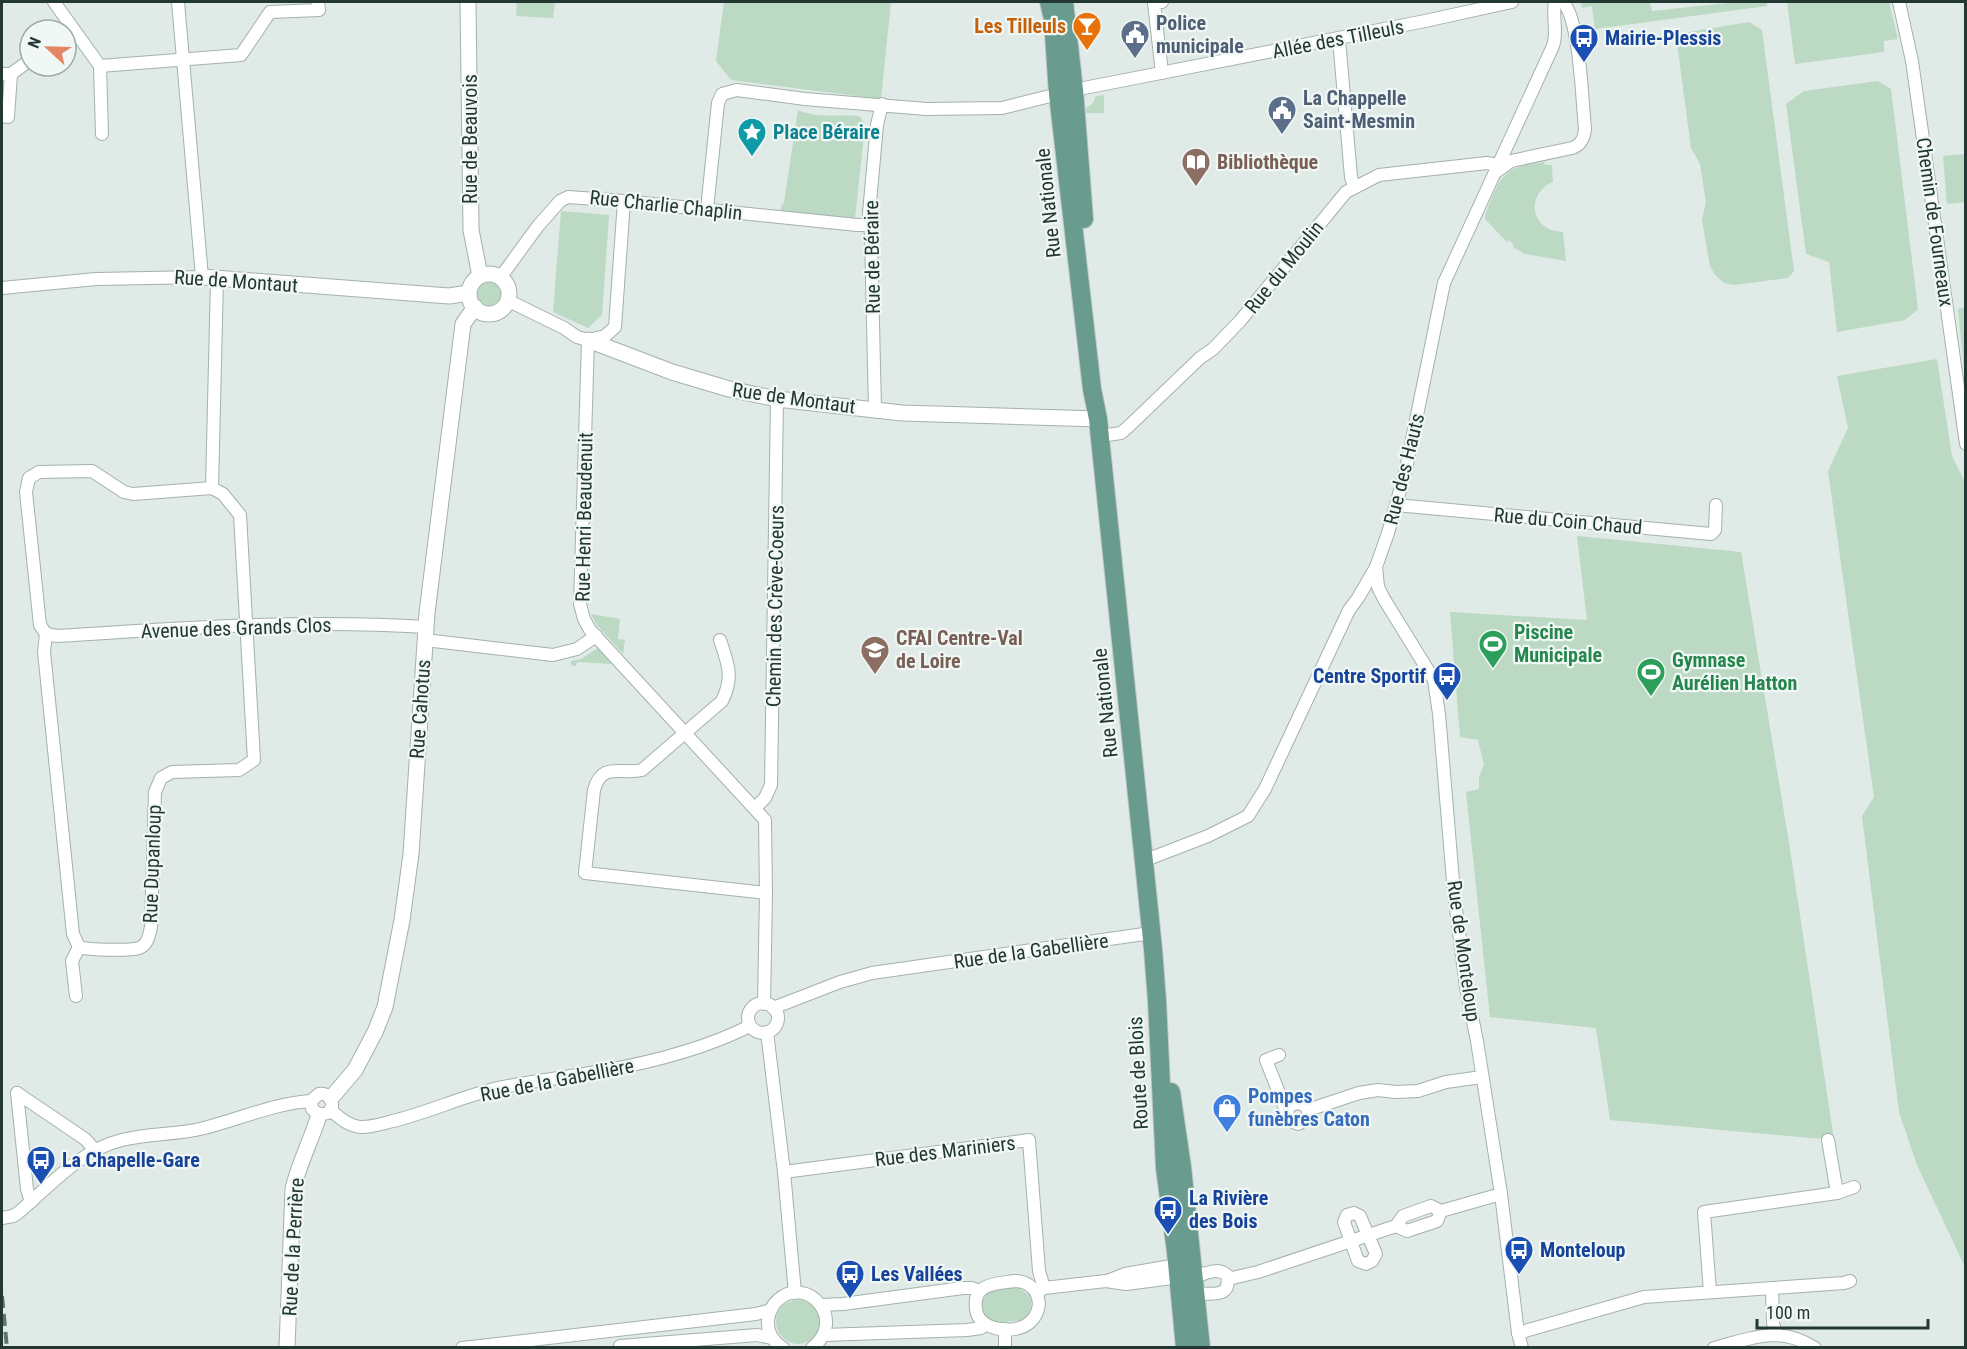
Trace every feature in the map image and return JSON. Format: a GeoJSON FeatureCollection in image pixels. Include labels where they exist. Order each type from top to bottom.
{"type":"FeatureCollection","features":[{"type":"Feature","properties":{"kind":"main road","name":"Rue Nationale"},"geometry":{"type":"LineString","coordinates":[[1049,2],[1066,92]]}},
{"type":"Feature","properties":{"kind":"main road","name":"Rue Nationale"},"geometry":{"type":"LineString","coordinates":[[1064,2],[1066,92],[1092,389],[1096,400],[1099,428],[1157,1001]]}},
{"type":"Feature","properties":{"kind":"main road","name":"Route de Blois"},"geometry":{"type":"LineString","coordinates":[[1157,1001],[1165,1168],[1202,1347]]}},
{"type":"Feature","properties":{"kind":"main road","name":"Route de Blois"},"geometry":{"type":"LineString","coordinates":[[1185,1347],[1186,1278]]}},
{"type":"Feature","properties":{"kind":"street"},"geometry":{"type":"LineString","coordinates":[[54,2],[63,18]]}},
{"type":"Feature","properties":{"kind":"street"},"geometry":{"type":"LineString","coordinates":[[169,2],[180,18]]}},
{"type":"Feature","properties":{"kind":"street"},"geometry":{"type":"LineString","coordinates":[[178,2],[210,278],[212,488]]}},
{"type":"Feature","properties":{"kind":"street"},"geometry":{"type":"LineString","coordinates":[[99,66],[241,55],[270,12],[319,9],[318,2]]}},
{"type":"Feature","properties":{"kind":"street","name":"Rue de Beauvois"},"geometry":{"type":"LineString","coordinates":[[468,2],[471,230],[480,276]]}},
{"type":"Feature","properties":{"kind":"street"},"geometry":{"type":"LineString","coordinates":[[1156,2],[1162,73]]}},
{"type":"Feature","properties":{"kind":"street","name":"Allée des Tilleuls"},"geometry":{"type":"LineString","coordinates":[[1066,92],[1339,39],[1512,2]]}},
{"type":"Feature","properties":{"kind":"street","name":"Rue des Hauts"},"geometry":{"type":"LineString","coordinates":[[1143,861],[1208,836],[1248,816],[1265,789],[1349,610],[1376,567],[1406,469],[1444,283],[1553,46],[1556,38],[1555,2]]}},
{"type":"Feature","properties":{"kind":"street"},"geometry":{"type":"LineString","coordinates":[[1497,169],[1511,161],[1528,156],[1577,146],[1584,135],[1575,28],[1569,9],[1563,2]]}},
{"type":"Feature","properties":{"kind":"street","name":"Chemin de Fourneaux"},"geometry":{"type":"LineString","coordinates":[[1899,2],[1912,61],[1965,444]]}},
{"type":"Feature","properties":{"kind":"street"},"geometry":{"type":"LineString","coordinates":[[1339,39],[1351,177],[1354,186]]}},
{"type":"Feature","properties":{"kind":"street"},"geometry":{"type":"LineString","coordinates":[[78,41],[99,66],[102,134]]}},
{"type":"Feature","properties":{"kind":"street"},"geometry":{"type":"LineString","coordinates":[[2,116],[8,117],[6,74]]}},
{"type":"Feature","properties":{"kind":"street"},"geometry":{"type":"LineString","coordinates":[[707,209],[716,112],[723,94],[737,90],[806,99],[926,109],[1002,108],[1066,92]]}},
{"type":"Feature","properties":{"kind":"street","name":"Rue de Béraire"},"geometry":{"type":"LineString","coordinates":[[875,410],[869,213],[877,125],[882,104]]}},
{"type":"Feature","properties":{"kind":"street"},"geometry":{"type":"LineString","coordinates":[[1510,141],[1515,151],[1528,156]]}},
{"type":"Feature","properties":{"kind":"street","name":"Rue du Moulin"},"geometry":{"type":"LineString","coordinates":[[1099,428],[1121,433],[1200,358],[1213,349],[1240,321],[1346,192],[1354,186],[1379,175],[1487,163],[1497,169]]}},
{"type":"Feature","properties":{"kind":"street","name":"Rue Charlie Chaplin"},"geometry":{"type":"LineString","coordinates":[[500,278],[538,226],[560,201],[574,196],[870,225]]}},
{"type":"Feature","properties":{"kind":"street"},"geometry":{"type":"LineString","coordinates":[[588,340],[605,336],[615,327],[624,201]]}},
{"type":"Feature","properties":{"kind":"street"},"geometry":{"type":"LineString","coordinates":[[490,274],[500,278],[507,287],[507,300],[502,309],[491,314],[479,311],[472,300],[473,283],[480,276],[490,274]]}},
{"type":"Feature","properties":{"kind":"street","name":"Rue de Montaut"},"geometry":{"type":"LineString","coordinates":[[2,288],[96,279],[210,278],[449,296],[472,300]]}},
{"type":"Feature","properties":{"kind":"street","name":"Rue Cahotus"},"geometry":{"type":"LineString","coordinates":[[327,1108],[355,1070],[369,1045],[385,1007],[393,972],[411,854],[425,634],[463,324],[472,300]]}},
{"type":"Feature","properties":{"kind":"street","name":"Rue de Montaut"},"geometry":{"type":"LineString","coordinates":[[507,300],[564,328],[577,337],[672,372],[729,389],[777,399],[902,413],[1099,428]]}},
{"type":"Feature","properties":{"kind":"street","name":"Rue Henri Beaudenuit"},"geometry":{"type":"LineString","coordinates":[[588,340],[580,604],[584,619],[596,636],[684,734],[755,808]]}},
{"type":"Feature","properties":{"kind":"street","name":"Chemin des Crève-Coeurs"},"geometry":{"type":"LineString","coordinates":[[755,808],[765,798],[771,785],[777,399]]}},
{"type":"Feature","properties":{"kind":"street"},"geometry":{"type":"LineString","coordinates":[[76,996],[72,961],[79,947],[73,934],[70,911],[44,652],[46,634],[40,625],[26,492],[29,478],[39,472],[92,471],[124,492],[133,494],[212,488],[224,494],[240,515],[247,626]]}},
{"type":"Feature","properties":{"kind":"street","name":"Rue du Coin Chaud"},"geometry":{"type":"LineString","coordinates":[[1396,505],[1711,534],[1715,530],[1716,505]]}},
{"type":"Feature","properties":{"kind":"street","name":"Rue de Monteloup"},"geometry":{"type":"LineString","coordinates":[[1376,567],[1378,587],[1384,599],[1434,680],[1466,987],[1478,1041],[1501,1194],[1518,1333],[1522,1347]]}},
{"type":"Feature","properties":{"kind":"street","name":"Avenue des Grands Clos"},"geometry":{"type":"LineString","coordinates":[[46,634],[57,636],[318,623],[398,624],[425,634],[553,655],[578,650],[596,636]]}},
{"type":"Feature","properties":{"kind":"street","name":"Rue Dupanloup"},"geometry":{"type":"LineString","coordinates":[[79,947],[88,950],[139,948],[146,943],[151,927],[154,792],[161,778],[172,772],[239,770],[254,760],[247,626]]}},
{"type":"Feature","properties":{"kind":"street"},"geometry":{"type":"LineString","coordinates":[[720,640],[729,667],[729,687],[722,700],[642,770],[635,772],[615,770],[604,773],[597,780],[585,873],[766,893]]}},
{"type":"Feature","properties":{"kind":"street"},"geometry":{"type":"LineString","coordinates":[[755,808],[765,820],[769,1006],[777,1021],[776,1025],[767,1032],[756,1032],[750,1026],[748,1017],[750,1011],[759,1004],[769,1006]]}},
{"type":"Feature","properties":{"kind":"street","name":"Rue de la Gabellière"},"geometry":{"type":"LineString","coordinates":[[769,1006],[872,973],[1151,933]]}},
{"type":"Feature","properties":{"kind":"street","name":"Rue de la Gabellière"},"geometry":{"type":"LineString","coordinates":[[311,1101],[312,1109],[327,1108],[346,1122],[361,1128],[402,1119],[490,1090],[600,1072],[676,1054],[718,1042],[750,1026]]}},
{"type":"Feature","properties":{"kind":"street"},"geometry":{"type":"LineString","coordinates":[[767,1032],[784,1172],[795,1293]]}},
{"type":"Feature","properties":{"kind":"street"},"geometry":{"type":"LineString","coordinates":[[1279,1055],[1266,1060],[1287,1113],[1290,1105],[1299,1103],[1306,1106],[1308,1110],[1359,1093],[1378,1090],[1396,1092],[1418,1090],[1446,1082],[1482,1077]]}},
{"type":"Feature","properties":{"kind":"street"},"geometry":{"type":"LineString","coordinates":[[31,1202],[27,1189],[17,1093],[85,1139],[95,1150]]}},
{"type":"Feature","properties":{"kind":"street"},"geometry":{"type":"LineString","coordinates":[[2,1218],[13,1216],[72,1166],[95,1150],[120,1140],[162,1133],[193,1131],[293,1102],[311,1101],[319,1094],[326,1094],[327,1108]]}},
{"type":"Feature","properties":{"kind":"street","name":"Rue de la Perrière"},"geometry":{"type":"LineString","coordinates":[[287,1347],[293,1189],[297,1169],[327,1108]]}},
{"type":"Feature","properties":{"kind":"street","name":"Rue des Mariniers"},"geometry":{"type":"LineString","coordinates":[[784,1172],[1029,1140],[1040,1290]]}},
{"type":"Feature","properties":{"kind":"street"},"geometry":{"type":"LineString","coordinates":[[1828,1140],[1837,1192]]}},
{"type":"Feature","properties":{"kind":"street"},"geometry":{"type":"LineString","coordinates":[[1710,1292],[1704,1212],[1837,1192],[1854,1187]]}},
{"type":"Feature","properties":{"kind":"street"},"geometry":{"type":"LineString","coordinates":[[1228,1279],[1258,1272],[1396,1226],[1407,1232],[1437,1221],[1441,1211],[1501,1194]]}},
{"type":"Feature","properties":{"kind":"street"},"geometry":{"type":"LineString","coordinates":[[1354,1213],[1360,1216],[1376,1254],[1372,1262],[1366,1264],[1358,1262],[1350,1241],[1344,1222],[1347,1215],[1354,1213]]}},
{"type":"Feature","properties":{"kind":"street"},"geometry":{"type":"LineString","coordinates":[[1040,1290],[1036,1316],[1024,1327],[1005,1329],[985,1325],[979,1319],[975,1307],[980,1292],[989,1284],[1020,1281],[1040,1290],[1106,1281],[1125,1274],[1186,1278],[1213,1271],[1227,1275],[1228,1279],[1226,1289],[1220,1294],[1186,1278]]}},
{"type":"Feature","properties":{"kind":"street"},"geometry":{"type":"LineString","coordinates":[[1518,1333],[1644,1297],[1850,1281]]}},
{"type":"Feature","properties":{"kind":"street"},"geometry":{"type":"LineString","coordinates":[[821,1305],[963,1288],[972,1288],[980,1292]]}},
{"type":"Feature","properties":{"kind":"street"},"geometry":{"type":"LineString","coordinates":[[1772,1288],[1773,1323],[1776,1334]]}},
{"type":"Feature","properties":{"kind":"street"},"geometry":{"type":"LineString","coordinates":[[772,1338],[768,1319],[771,1310],[781,1297],[795,1293],[806,1294],[815,1298],[821,1305],[827,1319],[824,1335],[812,1347]]}},
{"type":"Feature","properties":{"kind":"street"},"geometry":{"type":"LineString","coordinates":[[462,1347],[756,1314],[771,1310]]}},
{"type":"Feature","properties":{"kind":"street"},"geometry":{"type":"LineString","coordinates":[[824,1335],[967,1330],[981,1328],[985,1325]]}},
{"type":"Feature","properties":{"kind":"street"},"geometry":{"type":"LineString","coordinates":[[1005,1329],[1005,1347]]}},
{"type":"Feature","properties":{"kind":"street"},"geometry":{"type":"LineString","coordinates":[[619,1330],[620,1347],[757,1335],[772,1338],[783,1347]]}},
{"type":"Feature","properties":{"kind":"street"},"geometry":{"type":"LineString","coordinates":[[1714,1347],[1776,1334],[1806,1342],[1815,1347]]}},
{"type":"Feature","properties":{"kind":"green space"},"geometry":{"type":"Polygon","coordinates":[[[517,2],[555,2],[553,18],[516,16],[517,2]]]}},
{"type":"Feature","properties":{"kind":"green space"},"geometry":{"type":"Polygon","coordinates":[[[724,2],[891,2],[881,99],[731,80],[716,61],[724,2]]]}},
{"type":"Feature","properties":{"kind":"green space"},"geometry":{"type":"Polygon","coordinates":[[[1581,2],[1650,2],[1652,11],[1737,2],[1767,2],[1767,6],[1595,29],[1592,6],[1582,8],[1581,2]]]}},
{"type":"Feature","properties":{"kind":"green space"},"geometry":{"type":"Polygon","coordinates":[[[1787,2],[1889,2],[1898,39],[1884,41],[1884,52],[1795,64],[1787,2]]]}},
{"type":"Feature","properties":{"kind":"green space"},"geometry":{"type":"Polygon","coordinates":[[[1749,22],[1762,30],[1794,271],[1788,278],[1734,285],[1724,283],[1715,275],[1710,266],[1702,220],[1706,202],[1700,164],[1691,148],[1677,43],[1683,33],[1749,22]]]}},
{"type":"Feature","properties":{"kind":"green space"},"geometry":{"type":"Polygon","coordinates":[[[1878,81],[1891,89],[1918,309],[1905,320],[1837,332],[1829,262],[1806,254],[1786,104],[1804,91],[1878,81]]]}},
{"type":"Feature","properties":{"kind":"green space"},"geometry":{"type":"Polygon","coordinates":[[[1104,95],[1104,113],[1086,113],[1086,108],[1093,103],[1096,96],[1104,95]]]}},
{"type":"Feature","properties":{"kind":"green space"},"geometry":{"type":"Polygon","coordinates":[[[798,110],[821,115],[859,116],[865,124],[855,219],[780,212],[784,203],[798,110]]]}},
{"type":"Feature","properties":{"kind":"green space"},"geometry":{"type":"Polygon","coordinates":[[[1965,154],[1965,202],[1947,204],[1943,156],[1965,154]]]}},
{"type":"Feature","properties":{"kind":"green space"},"geometry":{"type":"Polygon","coordinates":[[[1544,162],[1545,165],[1552,165],[1553,182],[1540,191],[1535,211],[1542,224],[1551,230],[1563,232],[1566,261],[1525,254],[1513,247],[1514,245],[1509,240],[1507,242],[1485,219],[1500,181],[1510,171],[1544,162]]]}},
{"type":"Feature","properties":{"kind":"green space"},"geometry":{"type":"Polygon","coordinates":[[[561,211],[609,215],[602,315],[588,328],[553,312],[561,211]]]}},
{"type":"Feature","properties":{"kind":"green space"},"geometry":{"type":"Polygon","coordinates":[[[490,280],[500,284],[504,294],[500,304],[490,308],[480,304],[476,294],[480,284],[490,280]]]}},
{"type":"Feature","properties":{"kind":"green space"},"geometry":{"type":"Polygon","coordinates":[[[1966,307],[1965,380],[1958,309],[1966,307]]]}},
{"type":"Feature","properties":{"kind":"green space"},"geometry":{"type":"Polygon","coordinates":[[[1937,359],[1952,456],[1966,484],[1965,1267],[1917,1165],[1899,1112],[1862,816],[1874,797],[1828,471],[1848,428],[1837,376],[1937,359]]]}},
{"type":"Feature","properties":{"kind":"green space"},"geometry":{"type":"Polygon","coordinates":[[[1577,536],[1741,552],[1789,843],[1834,1140],[1610,1120],[1596,1028],[1490,1017],[1466,792],[1479,789],[1479,777],[1484,765],[1478,740],[1460,737],[1450,612],[1587,620],[1577,536]]]}},
{"type":"Feature","properties":{"kind":"green space"},"geometry":{"type":"Polygon","coordinates":[[[591,614],[620,619],[618,639],[625,640],[623,654],[596,624],[591,614]]]}},
{"type":"Feature","properties":{"kind":"green space"},"geometry":{"type":"Polygon","coordinates":[[[598,648],[614,664],[577,662],[576,666],[571,665],[571,661],[581,659],[598,648]]]}},
{"type":"Feature","properties":{"kind":"green space"},"geometry":{"type":"Polygon","coordinates":[[[1017,1287],[1029,1295],[1032,1301],[1029,1315],[1023,1320],[995,1323],[983,1315],[981,1303],[990,1290],[1017,1287]]]}},
{"type":"Feature","properties":{"kind":"green space"},"geometry":{"type":"Polygon","coordinates":[[[798,1300],[807,1301],[814,1306],[819,1313],[819,1331],[814,1338],[807,1343],[798,1344],[789,1343],[782,1338],[777,1331],[776,1322],[777,1313],[782,1306],[789,1301],[798,1300]]]}},
{"type":"Feature","properties":{"kind":"railway"},"geometry":{"type":"LineString","coordinates":[[2,1296],[7,1348]]}},
{"type":"Feature","properties":{"kind":"place","name":"Les Tilleuls"},"geometry":{"type":"Point","coordinates":[1087,52]}},
{"type":"Feature","properties":{"kind":"place","name":"Police municipale"},"geometry":{"type":"Point","coordinates":[1135,60]}},
{"type":"Feature","properties":{"kind":"place","name":"Mairie-Plessis"},"geometry":{"type":"Point","coordinates":[1584,64]}},
{"type":"Feature","properties":{"kind":"place","name":"La Chappelle Saint-Mesmin"},"geometry":{"type":"Point","coordinates":[1282,136]}},
{"type":"Feature","properties":{"kind":"place","name":"Place Béraire"},"geometry":{"type":"Point","coordinates":[752,158]}},
{"type":"Feature","properties":{"kind":"place","name":"Bibliothèque"},"geometry":{"type":"Point","coordinates":[1196,188]}},
{"type":"Feature","properties":{"kind":"place","name":"Piscine Municipale"},"geometry":{"type":"Point","coordinates":[1493,670]}},
{"type":"Feature","properties":{"kind":"place","name":"CFAI Centre-Val de Loire"},"geometry":{"type":"Point","coordinates":[875,676]}},
{"type":"Feature","properties":{"kind":"place","name":"Gymnase Aurélien Hatton"},"geometry":{"type":"Point","coordinates":[1651,698]}},
{"type":"Feature","properties":{"kind":"place","name":"Centre Sportif"},"geometry":{"type":"Point","coordinates":[1447,702]}},
{"type":"Feature","properties":{"kind":"place","name":"Pompes funèbres Caton"},"geometry":{"type":"Point","coordinates":[1227,1134]}},
{"type":"Feature","properties":{"kind":"place","name":"La Chapelle-Gare"},"geometry":{"type":"Point","coordinates":[41,1186]}},
{"type":"Feature","properties":{"kind":"place","name":"La Rivière des Bois"},"geometry":{"type":"Point","coordinates":[1168,1236]}},
{"type":"Feature","properties":{"kind":"place","name":"Monteloup"},"geometry":{"type":"Point","coordinates":[1519,1276]}},
{"type":"Feature","properties":{"kind":"place","name":"Les Vallées"},"geometry":{"type":"Point","coordinates":[850,1300]}}]}
